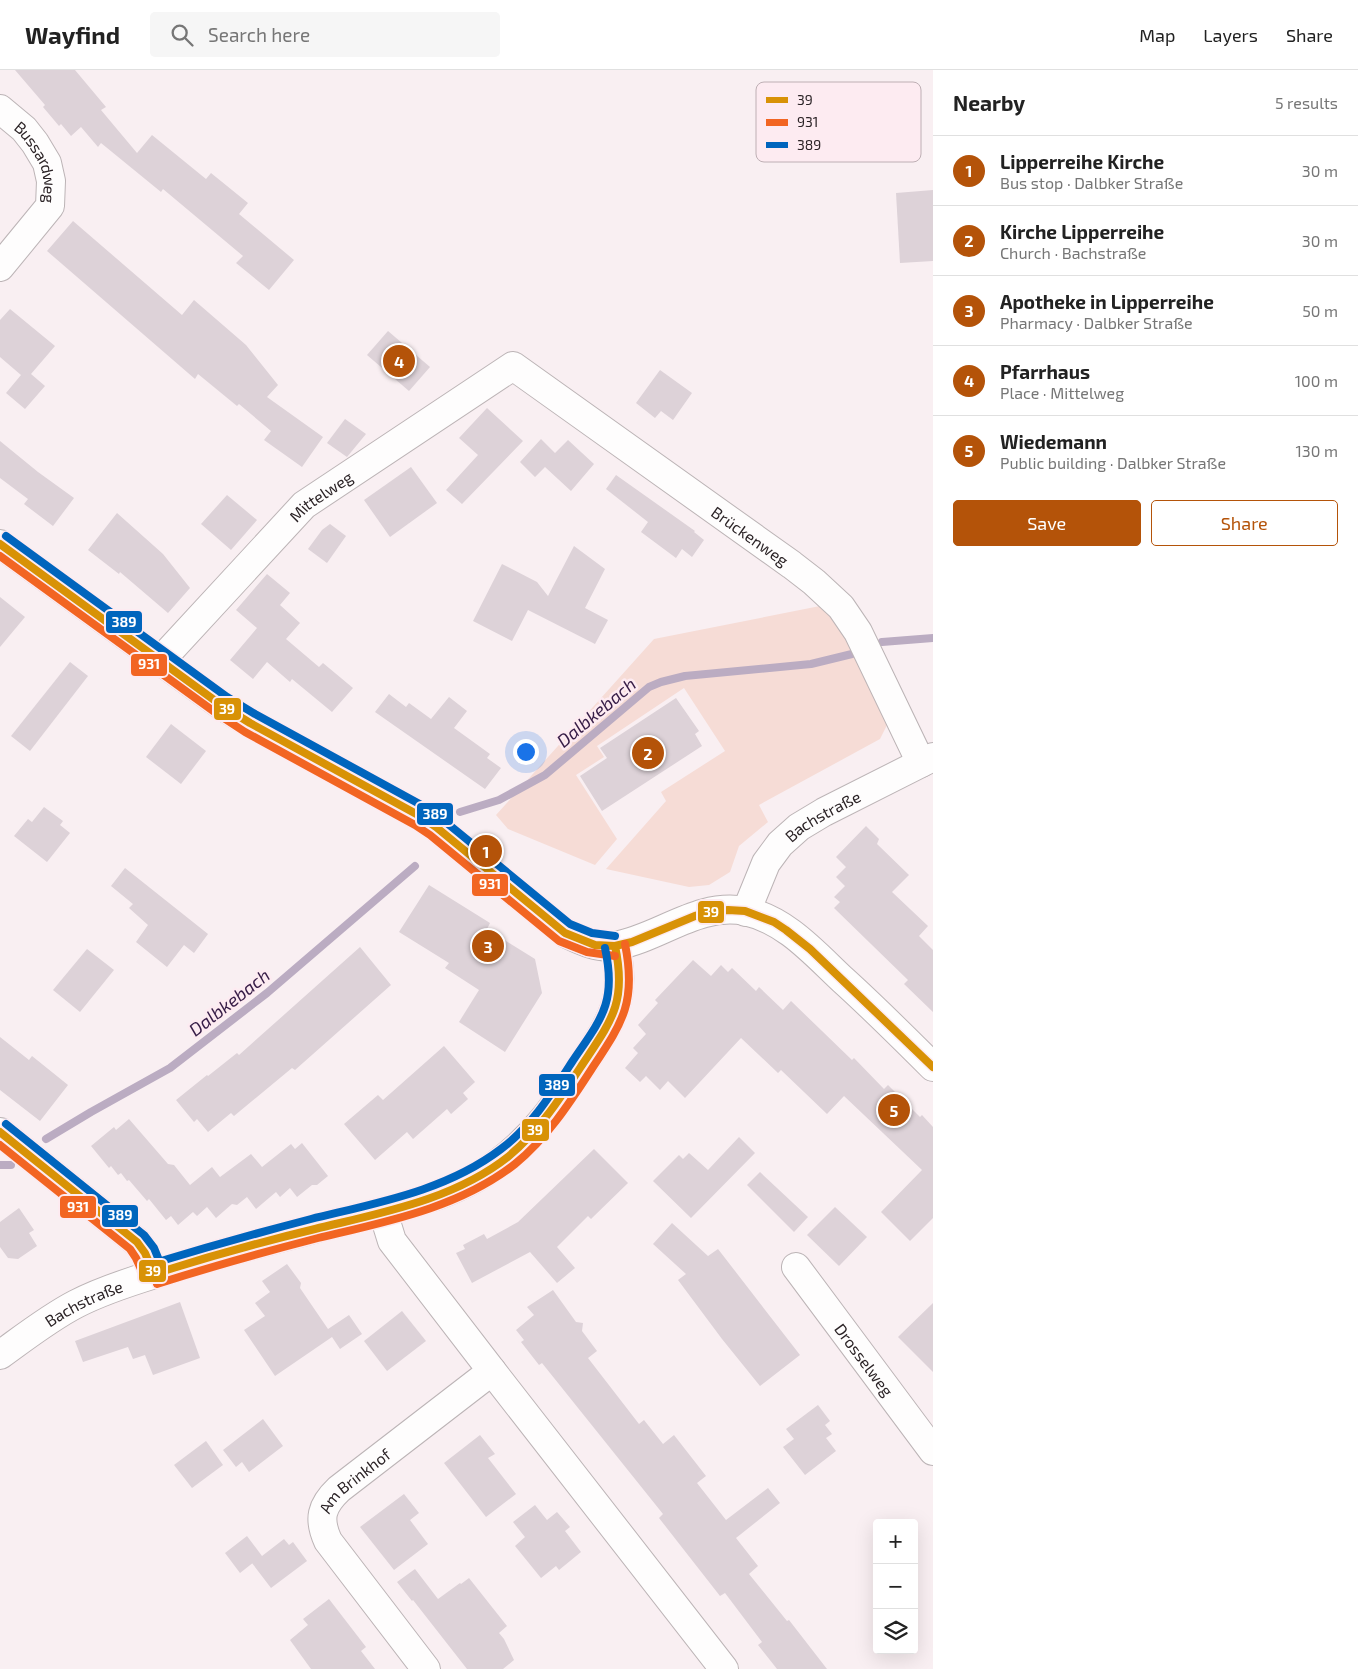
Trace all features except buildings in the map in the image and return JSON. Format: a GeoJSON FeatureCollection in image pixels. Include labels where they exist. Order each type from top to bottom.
{"type":"FeatureCollection","features":[{"type":"Feature","properties":{"kind":"street","name":"Bussardweg"},"geometry":{"type":"LineString","coordinates":[[0,109],[24,129],[35,143],[47,163],[51,181],[50,206],[0,267]]}},
{"type":"Feature","properties":{"kind":"street","name":"Mittelweg"},"geometry":{"type":"LineString","coordinates":[[160,661],[304,505],[513,366]]}},
{"type":"Feature","properties":{"kind":"street","name":"Brückenweg"},"geometry":{"type":"LineString","coordinates":[[513,366],[792,565],[841,607],[858,632],[927,760]]}},
{"type":"Feature","properties":{"kind":"street"},"geometry":{"type":"LineString","coordinates":[[0,544],[221,705],[250,723],[420,816],[436,827],[565,933],[582,942],[598,946],[614,946],[719,909],[746,912],[770,920],[791,932],[933,1066]]}},
{"type":"Feature","properties":{"kind":"street","name":"Bachstraße"},"geometry":{"type":"LineString","coordinates":[[746,912],[766,862],[780,844],[799,827],[824,812],[927,760]]}},
{"type":"Feature","properties":{"kind":"street","name":"Bachstraße"},"geometry":{"type":"LineString","coordinates":[[0,1356],[46,1322],[77,1303],[154,1274],[225,1251],[425,1200],[463,1184],[495,1166],[518,1148],[546,1119],[594,1048],[613,1014],[620,987],[619,961],[614,946]]}},
{"type":"Feature","properties":{"kind":"street"},"geometry":{"type":"LineString","coordinates":[[0,1132],[137,1242],[145,1253],[154,1274]]}},
{"type":"Feature","properties":{"kind":"street"},"geometry":{"type":"LineString","coordinates":[[383,1212],[392,1241],[724,1669]]}},
{"type":"Feature","properties":{"kind":"street","name":"Drosselweg"},"geometry":{"type":"LineString","coordinates":[[796,1267],[933,1451]]}},
{"type":"Feature","properties":{"kind":"street","name":"Am Brinkhof"},"geometry":{"type":"LineString","coordinates":[[426,1669],[328,1541],[322,1527],[324,1509],[328,1499],[339,1489],[492,1371]]}},
{"type":"Feature","properties":{"kind":"shaded area"},"geometry":{"type":"Polygon","coordinates":[[[820,606],[843,629],[889,721],[880,739],[759,805],[768,822],[739,846],[730,872],[709,885],[689,887],[606,869],[666,801],[661,792],[725,751],[684,688],[597,746],[604,757],[576,775],[617,839],[595,865],[508,829],[496,815],[654,639],[820,606]]]}},
{"type":"Feature","properties":{"kind":"waterway","name":"Dalbkebach"},"geometry":{"type":"LineString","coordinates":[[882,642],[933,638]]}},
{"type":"Feature","properties":{"kind":"waterway","name":"Dalbkebach"},"geometry":{"type":"LineString","coordinates":[[460,812],[499,800],[545,775],[649,687],[661,682],[685,676],[811,664],[852,654]]}},
{"type":"Feature","properties":{"kind":"waterway","name":"Dalbkebach"},"geometry":{"type":"LineString","coordinates":[[46,1139],[170,1068],[267,993],[415,866]]}},
{"type":"Feature","properties":{"kind":"waterway","name":"Dalbkebach"},"geometry":{"type":"LineString","coordinates":[[0,1165],[11,1165]]}},
{"type":"Feature","properties":{"kind":"transit line","name":"389"},"geometry":{"type":"LineString","coordinates":[[6,536],[227,697],[425,807],[570,924],[592,933],[615,936]]}},
{"type":"Feature","properties":{"kind":"transit line","name":"39"},"geometry":{"type":"LineString","coordinates":[[0,544],[221,705],[250,723],[420,816],[436,827],[565,933],[595,945],[615,946],[632,942],[695,916],[728,910],[745,911],[774,922],[810,949],[933,1067]]}},
{"type":"Feature","properties":{"kind":"transit line","name":"931"},"geometry":{"type":"LineString","coordinates":[[0,556],[245,732],[430,835],[559,941],[587,952],[615,956]]}},
{"type":"Feature","properties":{"kind":"transit line","name":"931"},"geometry":{"type":"LineString","coordinates":[[157,1284],[257,1254],[421,1212],[470,1192],[515,1164],[537,1144],[574,1096],[619,1025],[628,997],[628,964],[625,944]]}},
{"type":"Feature","properties":{"kind":"transit line","name":"39"},"geometry":{"type":"LineString","coordinates":[[0,1132],[137,1242],[145,1253],[154,1274],[254,1244],[416,1203],[465,1184],[488,1171],[520,1146],[549,1113],[602,1035],[614,1010],[619,982],[615,946]]}},
{"type":"Feature","properties":{"kind":"transit line","name":"389"},"geometry":{"type":"LineString","coordinates":[[151,1264],[211,1246],[410,1194],[457,1175],[501,1149],[522,1130],[540,1109],[598,1022],[604,1009],[609,983],[605,948]]}},
{"type":"Feature","properties":{"kind":"transit line","name":"389"},"geometry":{"type":"LineString","coordinates":[[6,1124],[144,1235],[154,1248],[163,1270]]}},
{"type":"Feature","properties":{"kind":"transit line","name":"931"},"geometry":{"type":"LineString","coordinates":[[0,1145],[130,1249],[145,1278]]}},
{"type":"Feature","properties":{"kind":"place","name":"Pfarrhaus"},"geometry":{"type":"Point","coordinates":[399,361]}},
{"type":"Feature","properties":{"kind":"place","name":"Kirche Lipperreihe"},"geometry":{"type":"Point","coordinates":[648,753]}},
{"type":"Feature","properties":{"kind":"place","name":"Lipperreihe Kirche"},"geometry":{"type":"Point","coordinates":[486,851]}},
{"type":"Feature","properties":{"kind":"place","name":"Apotheke in Lipperreihe"},"geometry":{"type":"Point","coordinates":[488,946]}},
{"type":"Feature","properties":{"kind":"place","name":"Wiedemann"},"geometry":{"type":"Point","coordinates":[894,1110]}}]}
